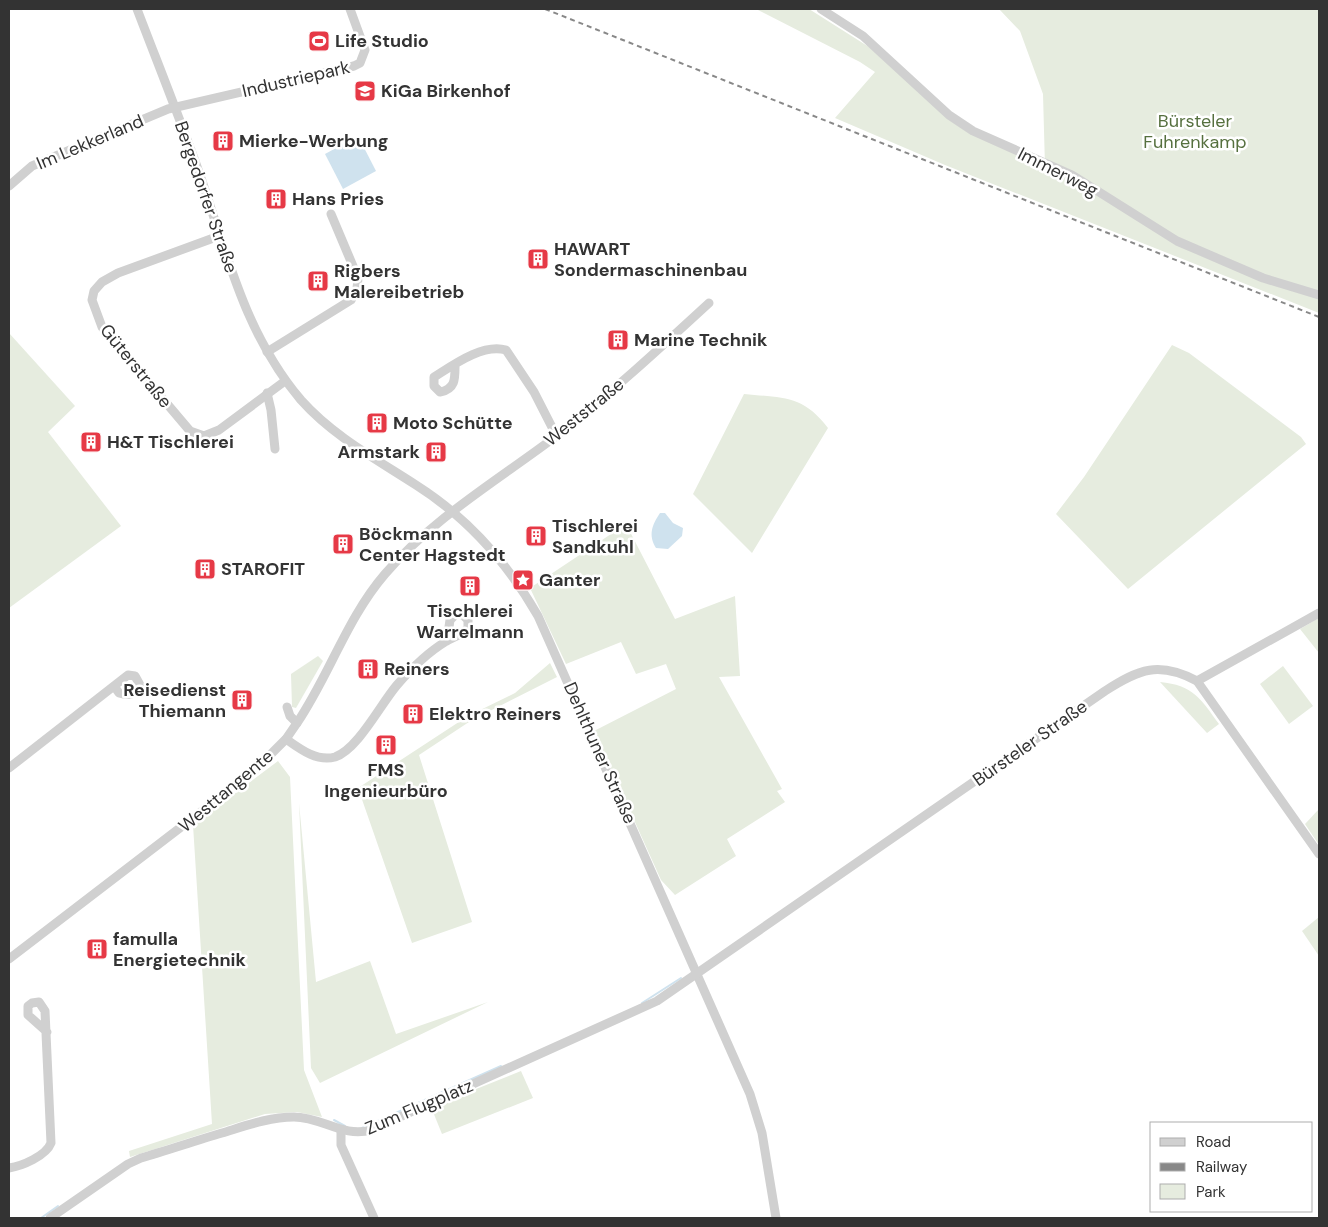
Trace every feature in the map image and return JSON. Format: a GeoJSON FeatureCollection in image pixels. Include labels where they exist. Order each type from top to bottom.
{"type":"FeatureCollection","features":[{"type":"Feature","properties":{"kind":"street","name":"Bergedorfer Straße"},"geometry":{"type":"LineString","coordinates":[[137,9],[175,107],[241,300],[267,352],[285,381]]}},
{"type":"Feature","properties":{"kind":"street","name":"Industriepark"},"geometry":{"type":"LineString","coordinates":[[175,107],[354,66],[365,56],[365,50],[350,9]]}},
{"type":"Feature","properties":{"kind":"street","name":"Immerweg"},"geometry":{"type":"LineString","coordinates":[[821,9],[863,36],[949,115],[972,131],[1072,175],[1177,241],[1263,278],[1319,295]]}},
{"type":"Feature","properties":{"kind":"street","name":"Im Lekkerland"},"geometry":{"type":"LineString","coordinates":[[9,186],[32,166],[175,107]]}},
{"type":"Feature","properties":{"kind":"street"},"geometry":{"type":"LineString","coordinates":[[267,352],[351,300],[357,289],[358,278],[331,214]]}},
{"type":"Feature","properties":{"kind":"street","name":"Güterstraße"},"geometry":{"type":"LineString","coordinates":[[219,236],[102,282],[94,291],[92,300],[102,327],[190,432],[204,436],[219,430],[285,381]]}},
{"type":"Feature","properties":{"kind":"street","name":"Weststraße"},"geometry":{"type":"LineString","coordinates":[[454,512],[556,435],[625,379],[709,303]]}},
{"type":"Feature","properties":{"kind":"street"},"geometry":{"type":"LineString","coordinates":[[456,364],[487,350],[498,348],[506,350],[534,392],[556,435]]}},
{"type":"Feature","properties":{"kind":"street","name":"Dehlthuner Straße"},"geometry":{"type":"LineString","coordinates":[[285,381],[321,420],[348,442],[416,484],[454,512],[492,549],[538,616],[698,972],[750,1094],[762,1134],[776,1218]]}},
{"type":"Feature","properties":{"kind":"street"},"geometry":{"type":"LineString","coordinates":[[267,393],[271,410],[275,449]]}},
{"type":"Feature","properties":{"kind":"street","name":"Westtangente"},"geometry":{"type":"LineString","coordinates":[[9,958],[235,788],[286,738],[297,724],[359,610],[384,575],[408,550],[454,512]]}},
{"type":"Feature","properties":{"kind":"street"},"geometry":{"type":"LineString","coordinates":[[1319,613],[1197,681],[1319,854]]}},
{"type":"Feature","properties":{"kind":"street"},"geometry":{"type":"LineString","coordinates":[[286,738],[306,752],[320,758],[334,757],[349,750],[396,686],[420,662],[447,640]]}},
{"type":"Feature","properties":{"kind":"street","name":"Bürsteler Straße"},"geometry":{"type":"LineString","coordinates":[[698,972],[1127,677],[1157,669],[1172,670],[1197,681]]}},
{"type":"Feature","properties":{"kind":"street"},"geometry":{"type":"LineString","coordinates":[[9,768],[114,686]]}},
{"type":"Feature","properties":{"kind":"street"},"geometry":{"type":"LineString","coordinates":[[287,706],[290,716],[297,724]]}},
{"type":"Feature","properties":{"kind":"street","name":"Zum Flugplatz"},"geometry":{"type":"LineString","coordinates":[[50,1218],[128,1164],[262,1120],[294,1117],[330,1124],[341,1130],[360,1133],[371,1130],[620,1019],[657,1001],[698,972]]}},
{"type":"Feature","properties":{"kind":"street"},"geometry":{"type":"LineString","coordinates":[[9,1168],[20,1166],[49,1149],[51,1143],[47,1032]]}},
{"type":"Feature","properties":{"kind":"street"},"geometry":{"type":"LineString","coordinates":[[341,1130],[341,1145],[374,1218]]}},
{"type":"Feature","properties":{"kind":"green space","name":"Bürsteler Fuhrenkamp"},"geometry":{"type":"Polygon","coordinates":[[[756,9],[809,9],[869,47],[948,118],[1045,167],[1043,94],[1020,31],[999,9],[1319,9],[1319,313],[945,165],[835,118],[875,72],[860,62],[756,9]]]}},
{"type":"Feature","properties":{"kind":"green space"},"geometry":{"type":"Polygon","coordinates":[[[9,333],[75,406],[48,432],[121,526],[9,608],[9,333]]]}},
{"type":"Feature","properties":{"kind":"green space"},"geometry":{"type":"Polygon","coordinates":[[[1172,345],[1189,353],[1301,437],[1306,444],[1128,589],[1056,514],[1084,477],[1172,345]]]}},
{"type":"Feature","properties":{"kind":"green space"},"geometry":{"type":"Polygon","coordinates":[[[744,394],[781,398],[801,404],[819,417],[828,428],[752,553],[693,494],[744,394]]]}},
{"type":"Feature","properties":{"kind":"green space"},"geometry":{"type":"Polygon","coordinates":[[[626,524],[675,619],[735,596],[740,676],[719,677],[782,789],[777,791],[785,802],[727,839],[736,856],[675,895],[661,880],[594,731],[676,689],[666,664],[636,674],[621,642],[566,664],[530,588],[626,524]]]}},
{"type":"Feature","properties":{"kind":"green space"},"geometry":{"type":"Polygon","coordinates":[[[1319,618],[1319,653],[1300,629],[1319,618]]]}},
{"type":"Feature","properties":{"kind":"green space"},"geometry":{"type":"Polygon","coordinates":[[[318,656],[323,661],[296,708],[292,707],[291,674],[318,656]]]}},
{"type":"Feature","properties":{"kind":"green space"},"geometry":{"type":"Polygon","coordinates":[[[550,663],[557,677],[472,720],[419,755],[472,922],[412,943],[358,788],[468,716],[515,693],[550,663]]]}},
{"type":"Feature","properties":{"kind":"green space"},"geometry":{"type":"Polygon","coordinates":[[[1283,666],[1313,706],[1289,724],[1260,684],[1283,666]]]}},
{"type":"Feature","properties":{"kind":"green space"},"geometry":{"type":"Polygon","coordinates":[[[1160,682],[1181,686],[1188,690],[1207,707],[1219,724],[1207,733],[1160,682]]]}},
{"type":"Feature","properties":{"kind":"green space"},"geometry":{"type":"Polygon","coordinates":[[[278,761],[290,777],[304,1070],[322,1117],[297,1112],[265,1114],[130,1157],[129,1151],[212,1124],[193,825],[278,761]]]}},
{"type":"Feature","properties":{"kind":"green space"},"geometry":{"type":"Polygon","coordinates":[[[299,803],[316,982],[370,961],[396,1034],[488,1002],[320,1083],[311,1068],[299,803]]]}},
{"type":"Feature","properties":{"kind":"green space"},"geometry":{"type":"Polygon","coordinates":[[[1319,809],[1319,845],[1305,824],[1319,809]]]}},
{"type":"Feature","properties":{"kind":"green space"},"geometry":{"type":"Polygon","coordinates":[[[1319,917],[1319,956],[1302,931],[1319,917]]]}},
{"type":"Feature","properties":{"kind":"green space"},"geometry":{"type":"Polygon","coordinates":[[[521,1071],[533,1098],[442,1134],[431,1107],[521,1071]]]}},
{"type":"Feature","properties":{"kind":"water"},"geometry":{"type":"Polygon","coordinates":[[[358,136],[376,171],[343,189],[325,154],[358,136]]]}},
{"type":"Feature","properties":{"kind":"water"},"geometry":{"type":"Polygon","coordinates":[[[660,513],[665,513],[673,523],[683,528],[682,536],[668,549],[656,548],[652,539],[653,526],[660,513]]]}},
{"type":"Feature","properties":{"kind":"waterway"},"geometry":{"type":"LineString","coordinates":[[642,1003],[681,978]]}},
{"type":"Feature","properties":{"kind":"waterway"},"geometry":{"type":"LineString","coordinates":[[362,1128],[501,1066]]}},
{"type":"Feature","properties":{"kind":"waterway"},"geometry":{"type":"LineString","coordinates":[[334,1120],[345,1126]]}},
{"type":"Feature","properties":{"kind":"waterway"},"geometry":{"type":"LineString","coordinates":[[41,1218],[58,1206]]}},
{"type":"Feature","properties":{"kind":"railway"},"geometry":{"type":"LineString","coordinates":[[545,9],[1319,317]]}},
{"type":"Feature","properties":{"kind":"place","name":"Life Studio"},"geometry":{"type":"Point","coordinates":[319,41]}},
{"type":"Feature","properties":{"kind":"place","name":"KiGa Birkenhof"},"geometry":{"type":"Point","coordinates":[365,91]}},
{"type":"Feature","properties":{"kind":"place","name":"Mierke-Werbung"},"geometry":{"type":"Point","coordinates":[223,141]}},
{"type":"Feature","properties":{"kind":"place","name":"Hans Pries"},"geometry":{"type":"Point","coordinates":[276,199]}},
{"type":"Feature","properties":{"kind":"place","name":"HAWART Sondermaschinenbau"},"geometry":{"type":"Point","coordinates":[538,259]}},
{"type":"Feature","properties":{"kind":"place","name":"Rigbers Malereibetrieb"},"geometry":{"type":"Point","coordinates":[318,281]}},
{"type":"Feature","properties":{"kind":"place","name":"Marine Technik"},"geometry":{"type":"Point","coordinates":[618,340]}},
{"type":"Feature","properties":{"kind":"place","name":"Moto Schütte"},"geometry":{"type":"Point","coordinates":[377,423]}},
{"type":"Feature","properties":{"kind":"place","name":"H&T Tischlerei"},"geometry":{"type":"Point","coordinates":[91,442]}},
{"type":"Feature","properties":{"kind":"place","name":"Armstark"},"geometry":{"type":"Point","coordinates":[436,452]}},
{"type":"Feature","properties":{"kind":"place","name":"Tischlerei Sandkuhl"},"geometry":{"type":"Point","coordinates":[536,536]}},
{"type":"Feature","properties":{"kind":"place","name":"Böckmann Center Hagstedt"},"geometry":{"type":"Point","coordinates":[343,544]}},
{"type":"Feature","properties":{"kind":"place","name":"STAROFIT"},"geometry":{"type":"Point","coordinates":[205,569]}},
{"type":"Feature","properties":{"kind":"place","name":"Ganter"},"geometry":{"type":"Point","coordinates":[523,580]}},
{"type":"Feature","properties":{"kind":"place","name":"Tischlerei Warrelmann"},"geometry":{"type":"Point","coordinates":[470,586]}},
{"type":"Feature","properties":{"kind":"place","name":"Reiners"},"geometry":{"type":"Point","coordinates":[368,669]}},
{"type":"Feature","properties":{"kind":"place","name":"Reisedienst Thiemann"},"geometry":{"type":"Point","coordinates":[242,700]}},
{"type":"Feature","properties":{"kind":"place","name":"Elektro Reiners"},"geometry":{"type":"Point","coordinates":[413,714]}},
{"type":"Feature","properties":{"kind":"place","name":"FMS Ingenieurbüro"},"geometry":{"type":"Point","coordinates":[386,745]}},
{"type":"Feature","properties":{"kind":"place","name":"famulla Energietechnik"},"geometry":{"type":"Point","coordinates":[97,949]}}]}
